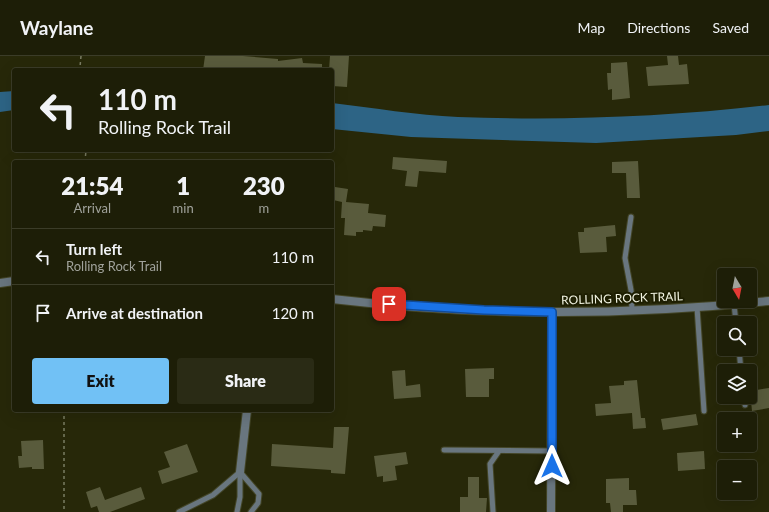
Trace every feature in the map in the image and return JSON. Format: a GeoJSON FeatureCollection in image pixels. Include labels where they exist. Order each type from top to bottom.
{"type":"FeatureCollection","features":[{"type":"Feature","properties":{"kind":"street"},"geometry":{"type":"LineString","coordinates":[[0,283],[12,281]]}},
{"type":"Feature","properties":{"kind":"street","name":"ROLLING ROCK TRAIL"},"geometry":{"type":"LineString","coordinates":[[334,299],[418,307],[552,312],[632,310],[717,305]]}},
{"type":"Feature","properties":{"kind":"street","name":"ROLLING ROCK TRAIL"},"geometry":{"type":"LineString","coordinates":[[757,302],[769,301]]}},
{"type":"Feature","properties":{"kind":"street"},"geometry":{"type":"LineString","coordinates":[[551,512],[552,312]]}},
{"type":"Feature","properties":{"kind":"street"},"geometry":{"type":"LineString","coordinates":[[240,472],[247,412]]}},
{"type":"Feature","properties":{"kind":"lane"},"geometry":{"type":"LineString","coordinates":[[631,217],[625,258],[631,290],[632,310]]}},
{"type":"Feature","properties":{"kind":"lane"},"geometry":{"type":"LineString","coordinates":[[697,307],[704,411]]}},
{"type":"Feature","properties":{"kind":"lane"},"geometry":{"type":"LineString","coordinates":[[444,450],[552,451]]}},
{"type":"Feature","properties":{"kind":"lane"},"geometry":{"type":"LineString","coordinates":[[494,512],[490,464],[499,450]]}},
{"type":"Feature","properties":{"kind":"lane"},"geometry":{"type":"LineString","coordinates":[[179,512],[213,495],[240,472]]}},
{"type":"Feature","properties":{"kind":"lane"},"geometry":{"type":"LineString","coordinates":[[238,512],[240,497],[240,472]]}},
{"type":"Feature","properties":{"kind":"lane"},"geometry":{"type":"LineString","coordinates":[[240,472],[259,494],[258,503],[252,512]]}},
{"type":"Feature","properties":{"kind":"path"},"geometry":{"type":"LineString","coordinates":[[81,56],[80,67],[81,68]]}},
{"type":"Feature","properties":{"kind":"path"},"geometry":{"type":"LineString","coordinates":[[64,412],[64,512]]}},
{"type":"Feature","properties":{"kind":"water"},"geometry":{"type":"Polygon","coordinates":[[[12,91],[12,110],[0,112],[0,92],[12,91]]]}},
{"type":"Feature","properties":{"kind":"water"},"geometry":{"type":"Polygon","coordinates":[[[334,103],[442,116],[497,118],[614,117],[769,105],[769,131],[736,135],[596,143],[411,137],[334,129],[334,103]]]}},
{"type":"Feature","properties":{"kind":"building"},"geometry":{"type":"Polygon","coordinates":[[[205,56],[243,56],[278,59],[278,61],[302,58],[303,63],[322,64],[322,68],[203,68],[205,56]]]}},
{"type":"Feature","properties":{"kind":"building"},"geometry":{"type":"Polygon","coordinates":[[[330,56],[349,56],[347,87],[334,86],[334,68],[329,68],[330,56]]]}},
{"type":"Feature","properties":{"kind":"building"},"geometry":{"type":"Polygon","coordinates":[[[667,56],[678,56],[679,65],[687,64],[689,84],[648,86],[646,67],[668,65],[667,56]]]}},
{"type":"Feature","properties":{"kind":"building"},"geometry":{"type":"Polygon","coordinates":[[[627,62],[630,98],[612,100],[612,89],[608,90],[607,73],[611,73],[611,63],[627,62]]]}},
{"type":"Feature","properties":{"kind":"building"},"geometry":{"type":"Polygon","coordinates":[[[393,157],[447,161],[446,173],[419,171],[417,187],[405,186],[407,171],[392,169],[393,157]]]}},
{"type":"Feature","properties":{"kind":"building"},"geometry":{"type":"Polygon","coordinates":[[[638,161],[640,198],[627,198],[626,173],[612,173],[612,162],[638,161]]]}},
{"type":"Feature","properties":{"kind":"building"},"geometry":{"type":"Polygon","coordinates":[[[335,187],[348,189],[346,202],[369,204],[368,213],[386,215],[385,227],[373,226],[372,231],[363,230],[363,232],[356,232],[356,236],[344,235],[345,218],[341,218],[342,202],[334,200],[335,187]]]}},
{"type":"Feature","properties":{"kind":"building"},"geometry":{"type":"Polygon","coordinates":[[[615,225],[616,236],[606,237],[607,252],[580,253],[578,232],[584,232],[584,228],[615,225]]]}},
{"type":"Feature","properties":{"kind":"building"},"geometry":{"type":"Polygon","coordinates":[[[494,368],[494,379],[489,379],[489,397],[466,397],[465,369],[494,368]]]}},
{"type":"Feature","properties":{"kind":"building"},"geometry":{"type":"Polygon","coordinates":[[[405,370],[406,386],[420,384],[421,397],[394,399],[392,371],[405,370]]]}},
{"type":"Feature","properties":{"kind":"building"},"geometry":{"type":"Polygon","coordinates":[[[637,380],[641,418],[645,418],[646,428],[633,429],[632,413],[596,416],[595,404],[611,403],[609,386],[624,385],[624,381],[637,380]]]}},
{"type":"Feature","properties":{"kind":"building"},"geometry":{"type":"Polygon","coordinates":[[[769,388],[769,408],[752,411],[751,404],[757,404],[757,390],[769,388]]]}},
{"type":"Feature","properties":{"kind":"building"},"geometry":{"type":"Polygon","coordinates":[[[696,414],[698,425],[663,430],[661,419],[696,414]]]}},
{"type":"Feature","properties":{"kind":"building"},"geometry":{"type":"Polygon","coordinates":[[[334,427],[349,427],[345,474],[331,473],[331,470],[271,466],[272,444],[333,448],[334,427]]]}},
{"type":"Feature","properties":{"kind":"building"},"geometry":{"type":"Polygon","coordinates":[[[43,440],[44,469],[32,469],[32,467],[19,468],[18,456],[22,456],[21,441],[43,440]]]}},
{"type":"Feature","properties":{"kind":"building"},"geometry":{"type":"Polygon","coordinates":[[[187,444],[198,472],[162,484],[158,471],[170,467],[164,452],[187,444]]]}},
{"type":"Feature","properties":{"kind":"building"},"geometry":{"type":"Polygon","coordinates":[[[704,451],[705,469],[678,471],[677,453],[704,451]]]}},
{"type":"Feature","properties":{"kind":"building"},"geometry":{"type":"Polygon","coordinates":[[[406,452],[408,464],[395,466],[397,480],[383,482],[383,476],[377,477],[374,456],[406,452]]]}},
{"type":"Feature","properties":{"kind":"building"},"geometry":{"type":"Polygon","coordinates":[[[468,477],[479,477],[479,498],[487,498],[486,512],[460,512],[460,497],[468,497],[468,477]]]}},
{"type":"Feature","properties":{"kind":"building"},"geometry":{"type":"Polygon","coordinates":[[[629,478],[629,490],[636,490],[637,505],[623,505],[623,512],[611,512],[610,503],[606,503],[606,479],[629,478]]]}},
{"type":"Feature","properties":{"kind":"building"},"geometry":{"type":"Polygon","coordinates":[[[100,487],[105,500],[141,487],[145,499],[110,512],[99,512],[97,506],[91,508],[86,492],[100,487]]]}},
{"type":"Feature","properties":{"kind":"route"},"geometry":{"type":"LineString","coordinates":[[389,304],[418,307],[552,312],[552,466]]}}]}
